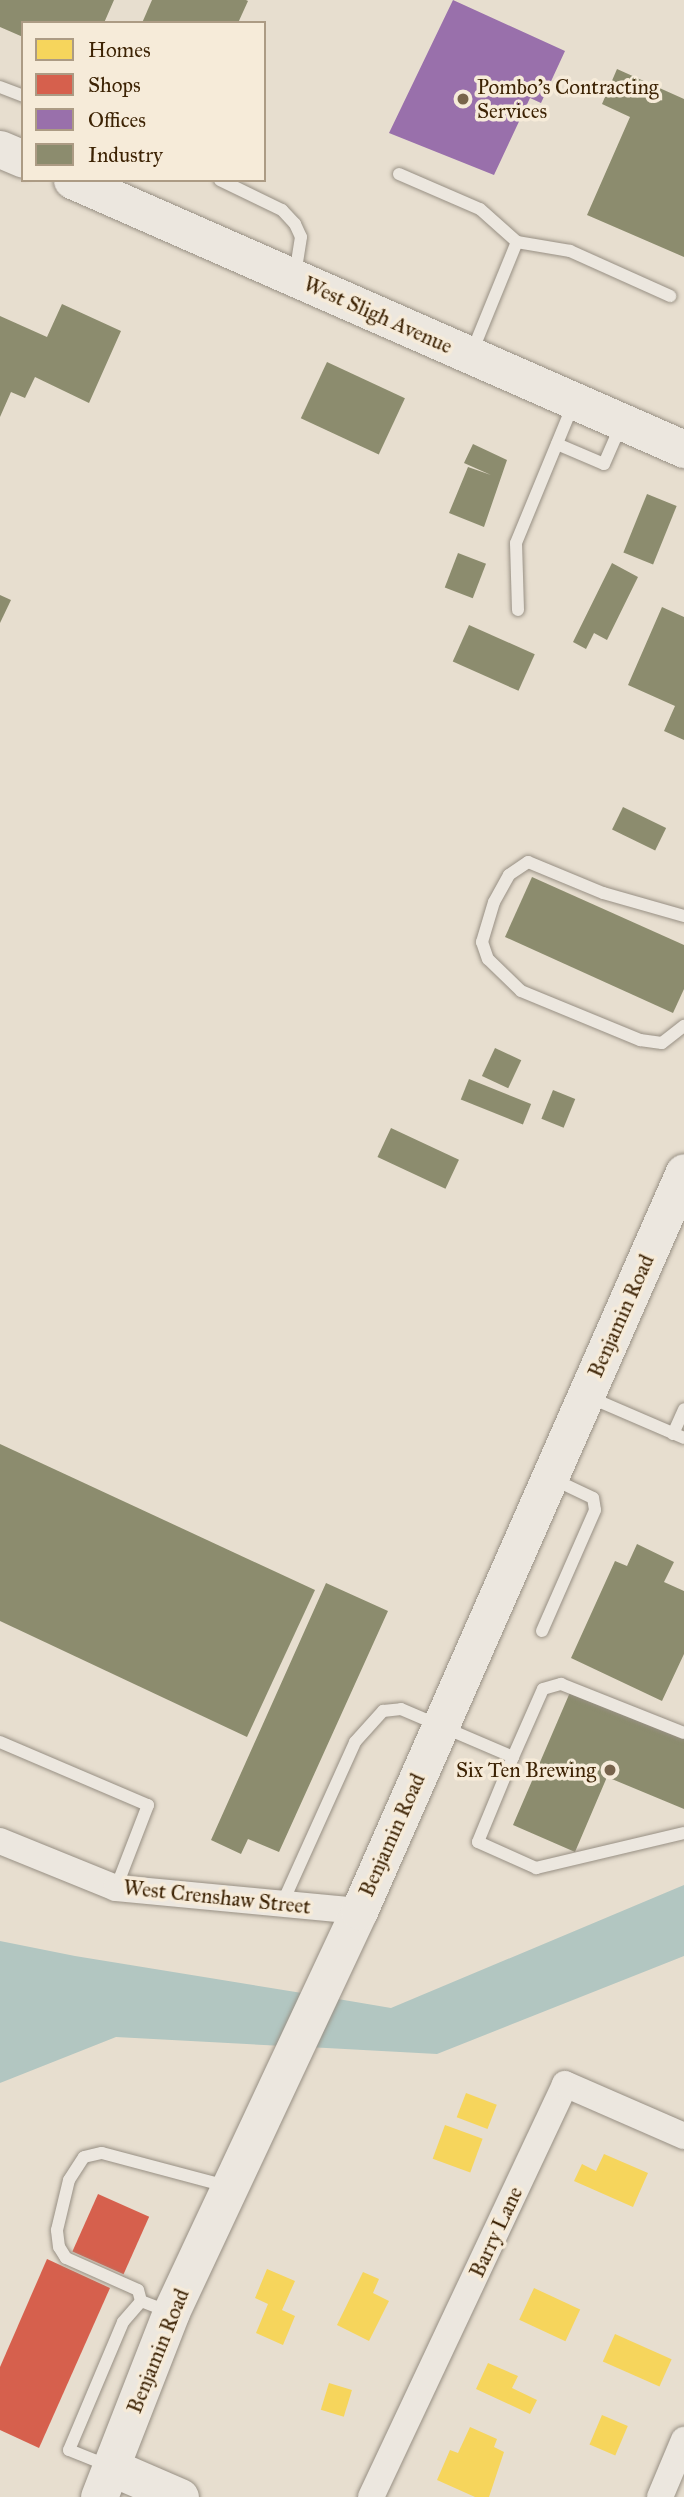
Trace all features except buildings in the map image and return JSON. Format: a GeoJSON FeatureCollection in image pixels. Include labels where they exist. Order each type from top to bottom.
{"type":"FeatureCollection","features":[{"type":"Feature","properties":{"kind":"street"},"geometry":{"type":"LineString","coordinates":[[0,149],[21,158]]}},
{"type":"Feature","properties":{"kind":"street","name":"West Sligh Avenue"},"geometry":{"type":"LineString","coordinates":[[77,182],[684,449]]}},
{"type":"Feature","properties":{"kind":"street","name":"Benjamin Road"},"geometry":{"type":"LineString","coordinates":[[106,2482],[156,2307],[230,2187],[273,2099],[442,1724],[684,1172]]}},
{"type":"Feature","properties":{"kind":"street","name":"West Crenshaw Street"},"geometry":{"type":"LineString","coordinates":[[0,1841],[116,1888],[359,1911]]}},
{"type":"Feature","properties":{"kind":"street","name":"Barry Lane"},"geometry":{"type":"LineString","coordinates":[[371,2497],[565,2084],[684,2136]]}},
{"type":"Feature","properties":{"kind":"street"},"geometry":{"type":"LineString","coordinates":[[660,2497],[684,2440]]}},
{"type":"Feature","properties":{"kind":"street"},"geometry":{"type":"LineString","coordinates":[[106,2482],[180,2497]]}},
{"type":"Feature","properties":{"kind":"lane"},"geometry":{"type":"LineString","coordinates":[[0,87],[21,95]]}},
{"type":"Feature","properties":{"kind":"lane"},"geometry":{"type":"LineString","coordinates":[[399,174],[480,209],[517,242],[570,251],[670,296]]}},
{"type":"Feature","properties":{"kind":"lane"},"geometry":{"type":"LineString","coordinates":[[224,182],[282,210],[295,224],[300,237],[294,278]]}},
{"type":"Feature","properties":{"kind":"lane"},"geometry":{"type":"LineString","coordinates":[[471,355],[517,242]]}},
{"type":"Feature","properties":{"kind":"lane"},"geometry":{"type":"LineString","coordinates":[[519,610],[516,543],[574,401]]}},
{"type":"Feature","properties":{"kind":"lane"},"geometry":{"type":"LineString","coordinates":[[556,444],[604,464],[623,422]]}},
{"type":"Feature","properties":{"kind":"lane"},"geometry":{"type":"LineString","coordinates":[[684,916],[603,893],[528,862],[509,875],[499,893],[482,942],[488,959],[504,979],[556,1005],[640,1040],[663,1042],[684,1026]]}},
{"type":"Feature","properties":{"kind":"lane"},"geometry":{"type":"LineString","coordinates":[[586,1395],[679,1436],[684,1409]]}},
{"type":"Feature","properties":{"kind":"lane"},"geometry":{"type":"LineString","coordinates":[[542,1631],[595,1510],[593,1498],[550,1477]]}},
{"type":"Feature","properties":{"kind":"lane"},"geometry":{"type":"LineString","coordinates":[[684,1732],[592,1693],[562,1684],[543,1689],[478,1842],[536,1868],[684,1833]]}},
{"type":"Feature","properties":{"kind":"lane"},"geometry":{"type":"LineString","coordinates":[[282,1904],[365,1729],[383,1711],[401,1709],[442,1724],[513,1757]]}},
{"type":"Feature","properties":{"kind":"lane"},"geometry":{"type":"LineString","coordinates":[[0,1742],[148,1805],[116,1888]]}},
{"type":"Feature","properties":{"kind":"lane"},"geometry":{"type":"LineString","coordinates":[[156,2307],[138,2290],[66,2258],[59,2247],[57,2230],[69,2180],[84,2157],[102,2153],[230,2187]]}},
{"type":"Feature","properties":{"kind":"shaded area"},"geometry":{"type":"Polygon","coordinates":[[[684,1885],[684,1956],[437,2054],[308,2047],[332,1998],[391,2008],[684,1885]]]}},
{"type":"Feature","properties":{"kind":"shaded area"},"geometry":{"type":"Polygon","coordinates":[[[0,1941],[308,1994],[283,2046],[116,2037],[0,2083],[0,1941]]]}},
{"type":"Feature","properties":{"kind":"place","name":"Pombo's Contracting Services"},"geometry":{"type":"Point","coordinates":[463,99]}},
{"type":"Feature","properties":{"kind":"place","name":"Six Ten Brewing"},"geometry":{"type":"Point","coordinates":[610,1770]}}]}
